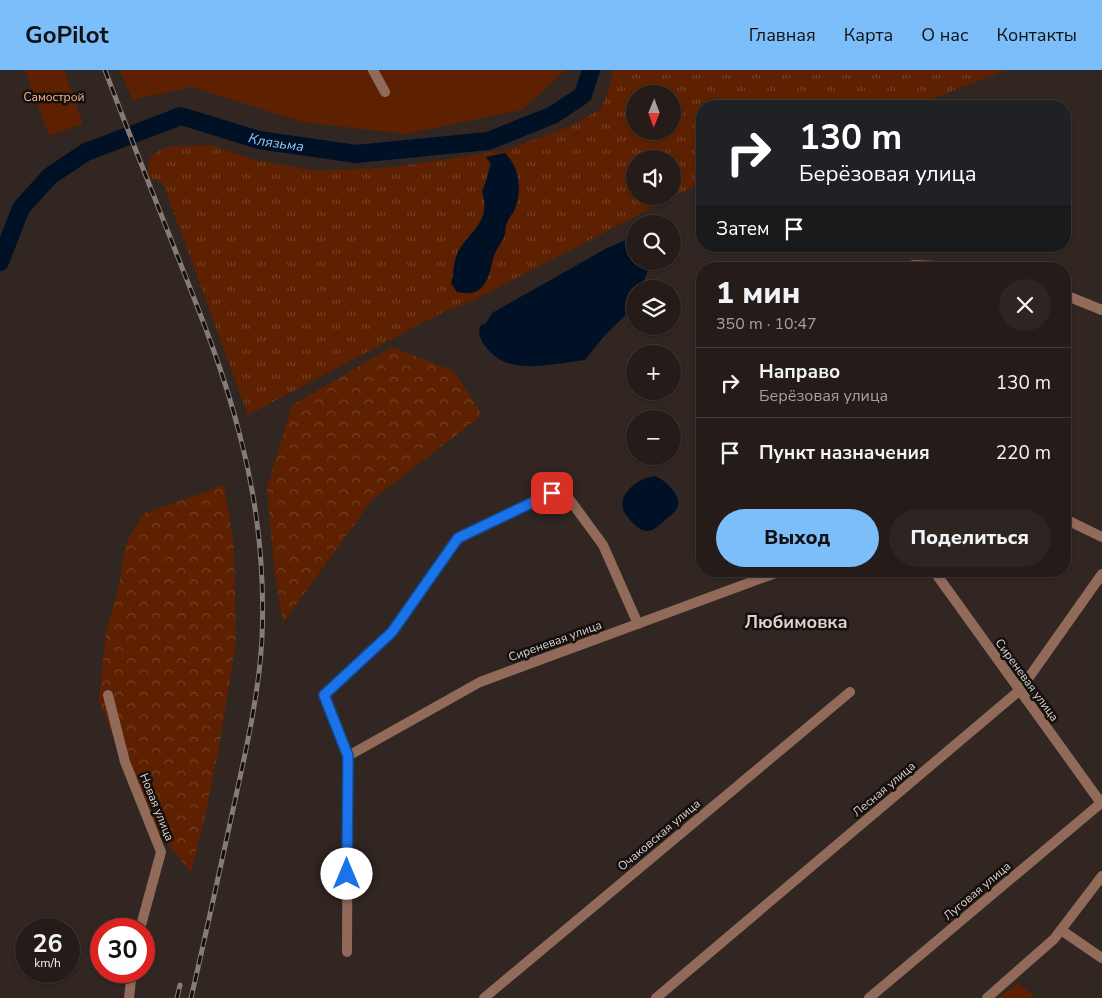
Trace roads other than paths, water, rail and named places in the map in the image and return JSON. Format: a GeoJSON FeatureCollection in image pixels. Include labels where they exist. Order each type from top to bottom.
{"type":"FeatureCollection","features":[{"type":"Feature","properties":{"kind":"street"},"geometry":{"type":"LineString","coordinates":[[373,70],[385,92]]}},
{"type":"Feature","properties":{"kind":"street"},"geometry":{"type":"LineString","coordinates":[[1071,297],[1102,310]]}},
{"type":"Feature","properties":{"kind":"street"},"geometry":{"type":"LineString","coordinates":[[347,952],[348,756],[324,695],[392,632],[458,538],[552,493],[570,500],[603,545],[638,624]]}},
{"type":"Feature","properties":{"kind":"street"},"geometry":{"type":"LineString","coordinates":[[1071,522],[1102,537]]}},
{"type":"Feature","properties":{"kind":"street","name":"Лесная улица"},"geometry":{"type":"LineString","coordinates":[[656,998],[1020,690],[1102,574]]}},
{"type":"Feature","properties":{"kind":"street","name":"Сиреневая улица"},"geometry":{"type":"LineString","coordinates":[[348,756],[480,682],[765,577]]}},
{"type":"Feature","properties":{"kind":"street","name":"Сиреневая улица"},"geometry":{"type":"LineString","coordinates":[[938,577],[1101,803]]}},
{"type":"Feature","properties":{"kind":"street","name":"Очаковская улица"},"geometry":{"type":"LineString","coordinates":[[484,998],[850,692]]}},
{"type":"Feature","properties":{"kind":"street","name":"Новая улица"},"geometry":{"type":"LineString","coordinates":[[108,696],[125,762],[161,852],[143,918]]}},
{"type":"Feature","properties":{"kind":"street","name":"Луговая улица"},"geometry":{"type":"LineString","coordinates":[[869,998],[1101,803]]}},
{"type":"Feature","properties":{"kind":"street"},"geometry":{"type":"LineString","coordinates":[[987,998],[1054,939],[1102,876]]}},
{"type":"Feature","properties":{"kind":"street"},"geometry":{"type":"LineString","coordinates":[[1061,930],[1102,958]]}},
{"type":"Feature","properties":{"kind":"street"},"geometry":{"type":"LineString","coordinates":[[129,998],[131,983]]}},
{"type":"Feature","properties":{"kind":"water"},"geometry":{"type":"Polygon","coordinates":[[[505,153],[510,159],[518,178],[519,192],[516,206],[506,224],[504,236],[496,251],[485,283],[474,292],[457,292],[451,283],[455,260],[459,250],[476,228],[484,213],[482,191],[491,164],[486,157],[505,153]]]}},
{"type":"Feature","properties":{"kind":"water"},"geometry":{"type":"Polygon","coordinates":[[[626,240],[626,270],[648,270],[644,280],[626,280],[626,314],[600,341],[585,360],[519,366],[507,363],[496,357],[484,345],[479,329],[480,326],[486,323],[492,313],[607,248],[626,240]]]}},
{"type":"Feature","properties":{"kind":"water"},"geometry":{"type":"Polygon","coordinates":[[[655,476],[672,489],[678,498],[677,508],[658,527],[644,531],[626,515],[623,501],[629,489],[635,484],[648,477],[655,476]]]}},
{"type":"Feature","properties":{"kind":"waterway","name":"Клязьма"},"geometry":{"type":"LineString","coordinates":[[0,262],[21,208],[50,176],[86,152],[181,116],[259,140],[356,154],[488,141],[553,115],[583,95],[591,70]]}},
{"type":"Feature","properties":{"kind":"railway"},"geometry":{"type":"LineString","coordinates":[[105,70],[225,382],[251,483],[261,560],[262,638],[255,701],[243,764],[191,998]]}},
{"type":"Feature","properties":{"kind":"railway"},"geometry":{"type":"LineString","coordinates":[[177,998],[180,985]]}},
{"type":"Feature","properties":{"kind":"district","name":"Любимовка"},"geometry":{"type":"Point","coordinates":[796,622]}},
{"type":"Feature","properties":{"kind":"park label","name":"Самострой"},"geometry":{"type":"Point","coordinates":[54,97]}}]}
